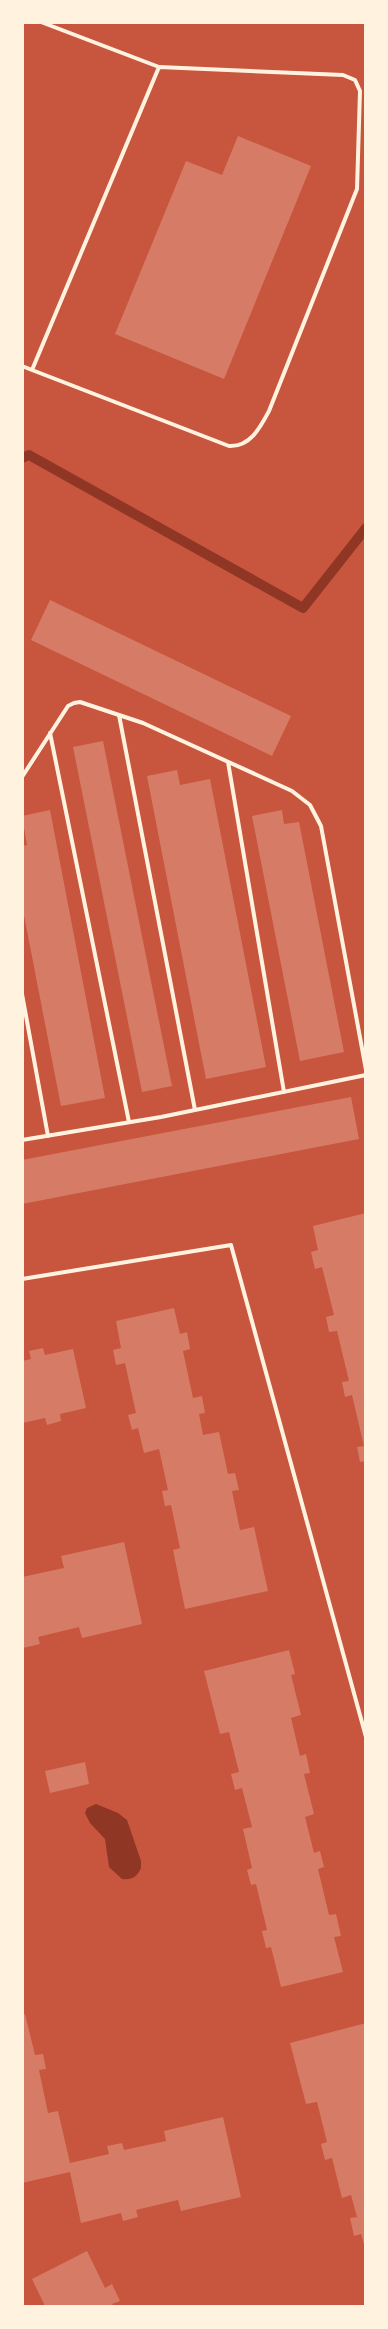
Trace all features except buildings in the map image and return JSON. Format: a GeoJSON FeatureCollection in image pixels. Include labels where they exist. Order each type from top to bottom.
{"type":"FeatureCollection","features":[{"type":"Feature","properties":{"kind":"lane"},"geometry":{"type":"LineString","coordinates":[[22,366],[228,446],[236,446],[248,440],[261,426],[269,411],[357,189],[360,91],[355,80],[343,75],[159,67],[42,22]]}},
{"type":"Feature","properties":{"kind":"lane"},"geometry":{"type":"LineString","coordinates":[[32,370],[159,67]]}},
{"type":"Feature","properties":{"kind":"lane"},"geometry":{"type":"LineString","coordinates":[[22,777],[68,706],[74,702],[80,702],[143,723],[292,791],[310,804],[320,826],[366,1070]]}},
{"type":"Feature","properties":{"kind":"lane"},"geometry":{"type":"LineString","coordinates":[[120,715],[195,1110]]}},
{"type":"Feature","properties":{"kind":"lane"},"geometry":{"type":"LineString","coordinates":[[50,733],[129,1122]]}},
{"type":"Feature","properties":{"kind":"lane"},"geometry":{"type":"LineString","coordinates":[[228,762],[284,1092]]}},
{"type":"Feature","properties":{"kind":"lane"},"geometry":{"type":"LineString","coordinates":[[22,994],[48,1136]]}},
{"type":"Feature","properties":{"kind":"lane"},"geometry":{"type":"LineString","coordinates":[[22,1140],[195,1110],[366,1075]]}},
{"type":"Feature","properties":{"kind":"lane"},"geometry":{"type":"LineString","coordinates":[[22,1279],[231,1245],[366,1737]]}},
{"type":"Feature","properties":{"kind":"shaded area"},"geometry":{"type":"Polygon","coordinates":[[[96,1804],[118,1813],[127,1820],[141,1861],[141,1868],[134,1877],[122,1879],[109,1867],[105,1839],[90,1823],[85,1813],[87,1808],[96,1804]]]}},
{"type":"Feature","properties":{"kind":"waterway"},"geometry":{"type":"LineString","coordinates":[[22,458],[29,455],[303,608],[366,528]]}}]}
